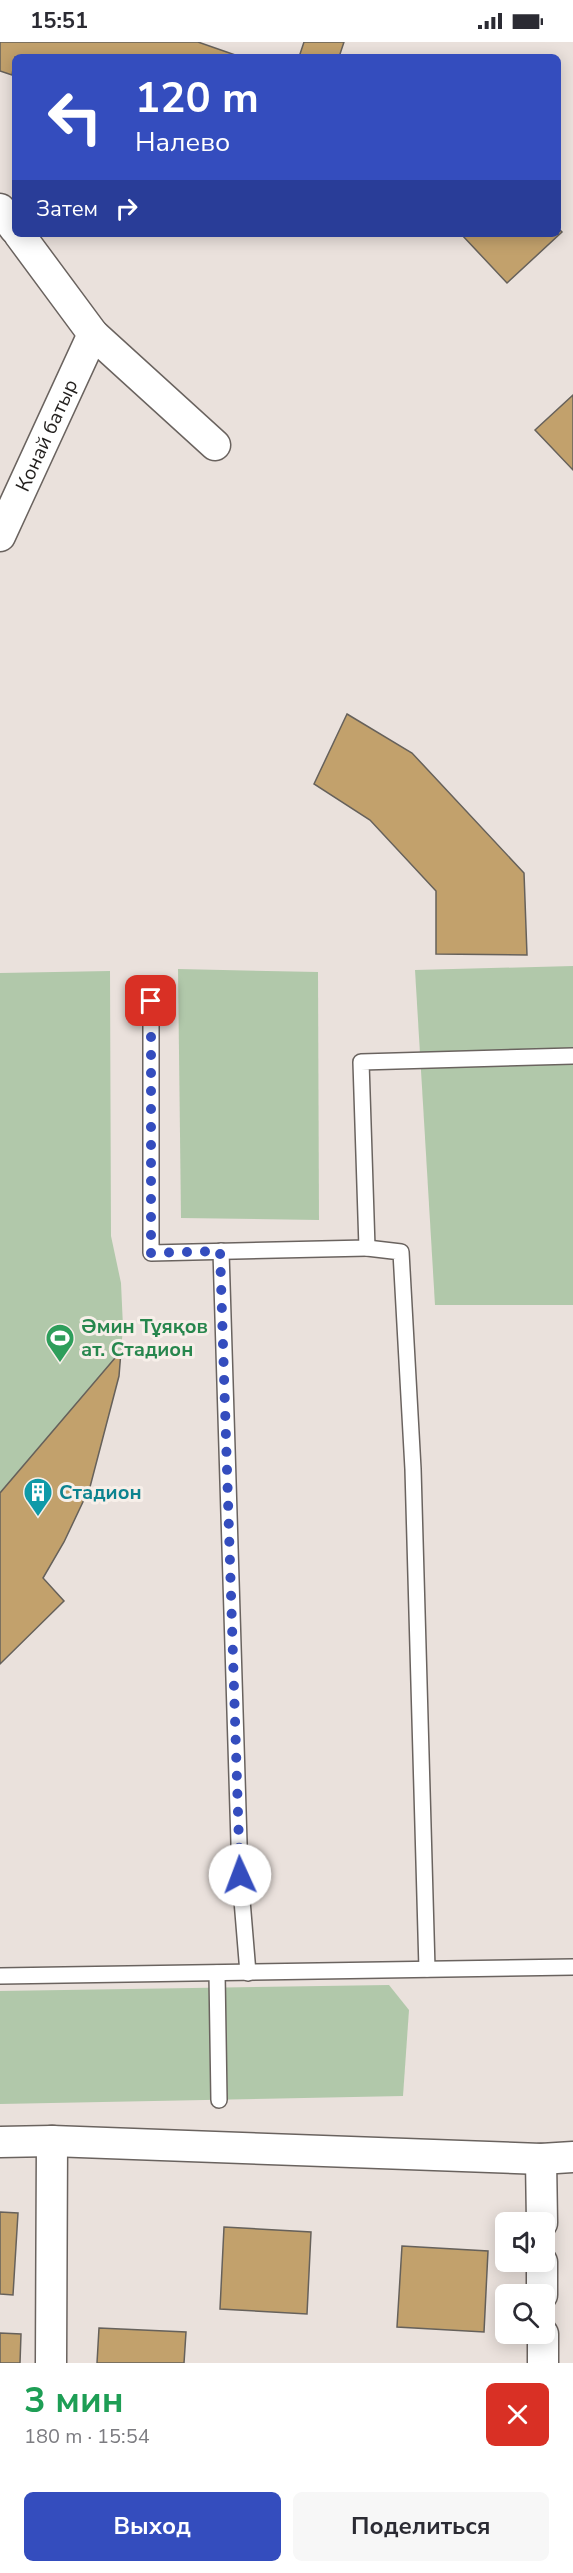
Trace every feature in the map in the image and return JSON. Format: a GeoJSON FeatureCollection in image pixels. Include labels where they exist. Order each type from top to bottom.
{"type":"FeatureCollection","features":[{"type":"Feature","properties":{"kind":"street"},"geometry":{"type":"LineString","coordinates":[[0,209],[12,225]]}},
{"type":"Feature","properties":{"kind":"street"},"geometry":{"type":"LineString","coordinates":[[21,237],[93,334],[215,445]]}},
{"type":"Feature","properties":{"kind":"street","name":"Конай батыр"},"geometry":{"type":"LineString","coordinates":[[0,536],[93,334]]}},
{"type":"Feature","properties":{"kind":"street"},"geometry":{"type":"LineString","coordinates":[[51,2363],[52,2141]]}},
{"type":"Feature","properties":{"kind":"street"},"geometry":{"type":"LineString","coordinates":[[0,2142],[52,2141],[541,2158],[573,2157]]}},
{"type":"Feature","properties":{"kind":"street"},"geometry":{"type":"LineString","coordinates":[[541,2158],[542,2212]]}},
{"type":"Feature","properties":{"kind":"street"},"geometry":{"type":"LineString","coordinates":[[543,2344],[543,2363]]}},
{"type":"Feature","properties":{"kind":"lane"},"geometry":{"type":"LineString","coordinates":[[151,1001],[151,1253],[367,1248],[401,1252],[413,1469],[427,1969]]}},
{"type":"Feature","properties":{"kind":"lane"},"geometry":{"type":"LineString","coordinates":[[367,1248],[361,1062],[573,1056]]}},
{"type":"Feature","properties":{"kind":"lane"},"geometry":{"type":"LineString","coordinates":[[220,1251],[240,1875],[248,1972]]}},
{"type":"Feature","properties":{"kind":"lane"},"geometry":{"type":"LineString","coordinates":[[0,1976],[573,1967]]}},
{"type":"Feature","properties":{"kind":"lane"},"geometry":{"type":"LineString","coordinates":[[217,1973],[219,2100]]}},
{"type":"Feature","properties":{"kind":"green space"},"geometry":{"type":"Polygon","coordinates":[[[573,966],[573,1305],[435,1305],[415,970],[573,966]]]}},
{"type":"Feature","properties":{"kind":"green space"},"geometry":{"type":"Polygon","coordinates":[[[178,969],[318,972],[319,1220],[181,1218],[178,969]]]}},
{"type":"Feature","properties":{"kind":"green space","name":"Әмин Тұяқов ат. Стадион"},"geometry":{"type":"Polygon","coordinates":[[[110,971],[111,1236],[121,1283],[123,1327],[119,1376],[90,1487],[64,1542],[43,1578],[64,1601],[0,1664],[0,973],[110,971]]]}},
{"type":"Feature","properties":{"kind":"green space"},"geometry":{"type":"Polygon","coordinates":[[[389,1985],[409,2010],[403,2096],[0,2104],[0,1991],[389,1985]]]}},
{"type":"Feature","properties":{"kind":"building"},"geometry":{"type":"Polygon","coordinates":[[[0,42],[198,42],[232,54],[12,54],[12,75],[0,71],[0,42]]]}},
{"type":"Feature","properties":{"kind":"building"},"geometry":{"type":"Polygon","coordinates":[[[304,42],[344,42],[340,54],[300,54],[304,42]]]}},
{"type":"Feature","properties":{"kind":"building"},"geometry":{"type":"Polygon","coordinates":[[[464,237],[557,237],[507,283],[464,237]]]}},
{"type":"Feature","properties":{"kind":"building"},"geometry":{"type":"Polygon","coordinates":[[[573,395],[573,470],[535,430],[573,395]]]}},
{"type":"Feature","properties":{"kind":"building"},"geometry":{"type":"Polygon","coordinates":[[[347,714],[412,753],[524,873],[527,955],[436,954],[436,891],[370,820],[314,784],[347,714]]]}},
{"type":"Feature","properties":{"kind":"building","name":"Стадион"},"geometry":{"type":"Polygon","coordinates":[[[121,1351],[119,1376],[90,1487],[64,1542],[43,1578],[64,1601],[0,1664],[0,1493],[121,1351]]]}},
{"type":"Feature","properties":{"kind":"building"},"geometry":{"type":"Polygon","coordinates":[[[0,2212],[18,2213],[13,2295],[0,2294],[0,2212]]]}},
{"type":"Feature","properties":{"kind":"building"},"geometry":{"type":"Polygon","coordinates":[[[224,2227],[311,2232],[307,2314],[220,2309],[224,2227]]]}},
{"type":"Feature","properties":{"kind":"building"},"geometry":{"type":"Polygon","coordinates":[[[402,2246],[488,2251],[484,2332],[397,2327],[402,2246]]]}},
{"type":"Feature","properties":{"kind":"building"},"geometry":{"type":"Polygon","coordinates":[[[99,2328],[186,2332],[184,2363],[97,2363],[99,2328]]]}},
{"type":"Feature","properties":{"kind":"building"},"geometry":{"type":"Polygon","coordinates":[[[0,2333],[21,2334],[20,2363],[0,2363],[0,2333]]]}},
{"type":"Feature","properties":{"kind":"place","name":"Әмин Тұяқов ат. Стадион"},"geometry":{"type":"Point","coordinates":[60,1364]}},
{"type":"Feature","properties":{"kind":"place","name":"Стадион"},"geometry":{"type":"Point","coordinates":[38,1518]}},
{"type":"Feature","properties":{"kind":"route"},"geometry":{"type":"LineString","coordinates":[[151,1001],[151,1253],[220,1251],[240,1875]]}}]}
